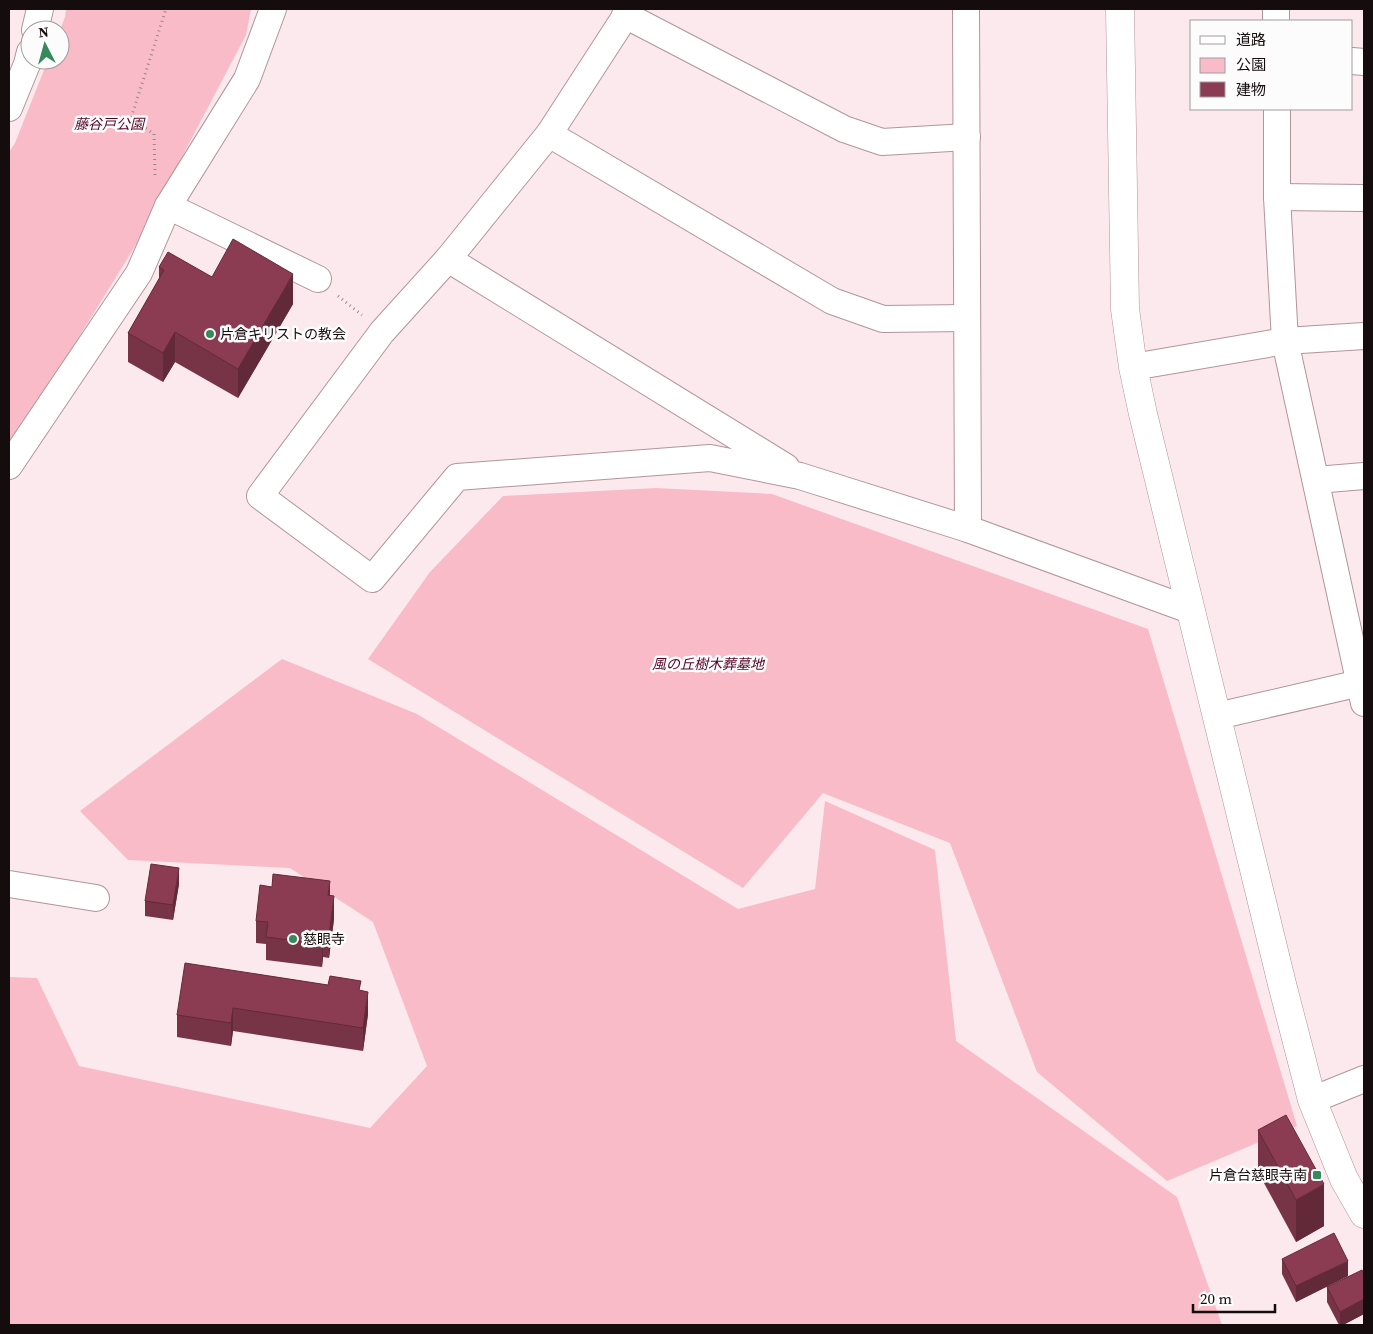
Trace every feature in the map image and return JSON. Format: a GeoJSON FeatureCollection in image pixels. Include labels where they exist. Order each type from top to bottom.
{"type":"FeatureCollection","features":[{"type":"Feature","properties":{"kind":"street"},"geometry":{"type":"LineString","coordinates":[[9,466],[139,273],[168,206],[247,79],[273,9]]}},
{"type":"Feature","properties":{"kind":"street"},"geometry":{"type":"LineString","coordinates":[[966,9],[968,529]]}},
{"type":"Feature","properties":{"kind":"street"},"geometry":{"type":"LineString","coordinates":[[1120,9],[1125,309],[1142,414],[1312,1100],[1344,1179],[1364,1214]]}},
{"type":"Feature","properties":{"kind":"street"},"geometry":{"type":"LineString","coordinates":[[967,137],[882,142],[844,129],[628,12],[549,134],[448,259],[382,332],[260,496],[372,579],[456,477],[710,458],[800,476],[968,529],[1190,610]]}},
{"type":"Feature","properties":{"kind":"street"},"geometry":{"type":"LineString","coordinates":[[9,108],[25,70]]}},
{"type":"Feature","properties":{"kind":"street"},"geometry":{"type":"LineString","coordinates":[[1217,716],[1362,693],[1285,341],[1277,198],[1277,110]]}},
{"type":"Feature","properties":{"kind":"street"},"geometry":{"type":"LineString","coordinates":[[549,134],[832,301],[883,319],[966,318]]}},
{"type":"Feature","properties":{"kind":"street"},"geometry":{"type":"LineString","coordinates":[[1277,198],[1364,198]]}},
{"type":"Feature","properties":{"kind":"street"},"geometry":{"type":"LineString","coordinates":[[168,206],[318,279]]}},
{"type":"Feature","properties":{"kind":"street"},"geometry":{"type":"LineString","coordinates":[[448,259],[800,476]]}},
{"type":"Feature","properties":{"kind":"street"},"geometry":{"type":"LineString","coordinates":[[1133,367],[1285,341],[1364,336]]}},
{"type":"Feature","properties":{"kind":"street"},"geometry":{"type":"LineString","coordinates":[[1316,480],[1364,476]]}},
{"type":"Feature","properties":{"kind":"street"},"geometry":{"type":"LineString","coordinates":[[9,884],[96,898]]}},
{"type":"Feature","properties":{"kind":"street"},"geometry":{"type":"LineString","coordinates":[[1312,1100],[1364,1079]]}},
{"type":"Feature","properties":{"kind":"path"},"geometry":{"type":"LineString","coordinates":[[154,134],[131,118],[166,9]]}},
{"type":"Feature","properties":{"kind":"path"},"geometry":{"type":"LineString","coordinates":[[318,279],[382,332]]}},
{"type":"Feature","properties":{"kind":"green space","name":"藤谷戸公園"},"geometry":{"type":"Polygon","coordinates":[[[66,9],[251,9],[246,35],[134,248],[9,446],[9,152],[15,143],[44,70],[70,70],[70,20],[64,20],[66,9]]]}},
{"type":"Feature","properties":{"kind":"green space","name":"風の丘樹木葬墓地"},"geometry":{"type":"Polygon","coordinates":[[[656,488],[772,494],[1148,629],[1297,1126],[1167,1181],[1037,1072],[950,843],[823,793],[743,888],[368,659],[430,572],[503,496],[656,488]]]}},
{"type":"Feature","properties":{"kind":"green space"},"geometry":{"type":"Polygon","coordinates":[[[282,659],[417,714],[738,909],[815,889],[825,801],[935,850],[956,1041],[1177,1197],[1222,1325],[9,1325],[9,977],[37,978],[79,1066],[370,1128],[427,1066],[373,922],[290,868],[128,860],[80,811],[282,659]]]}},
{"type":"Feature","properties":{"kind":"building","name":"片倉キリストの教会"},"geometry":{"type":"Polygon","coordinates":[[[233,239],[293,274],[238,369],[175,332],[163,353],[128,333],[164,270],[159,267],[168,252],[212,277],[233,239]]]}},
{"type":"Feature","properties":{"kind":"building"},"geometry":{"type":"Polygon","coordinates":[[[151,864],[179,868],[173,905],[145,901],[151,864]]]}},
{"type":"Feature","properties":{"kind":"building"},"geometry":{"type":"Polygon","coordinates":[[[273,874],[330,881],[328,895],[334,896],[329,935],[323,934],[322,944],[266,937],[268,922],[256,921],[260,885],[272,887],[273,874]]]}},
{"type":"Feature","properties":{"kind":"building"},"geometry":{"type":"Polygon","coordinates":[[[185,963],[328,985],[330,976],[361,981],[359,990],[368,992],[363,1028],[233,1008],[231,1023],[177,1015],[185,963]]]}},
{"type":"Feature","properties":{"kind":"building"},"geometry":{"type":"Polygon","coordinates":[[[1286,1115],[1324,1184],[1296,1200],[1258,1130],[1286,1115]]]}},
{"type":"Feature","properties":{"kind":"building"},"geometry":{"type":"Polygon","coordinates":[[[1334,1233],[1348,1261],[1296,1286],[1282,1259],[1334,1233]]]}},
{"type":"Feature","properties":{"kind":"building"},"geometry":{"type":"Polygon","coordinates":[[[1362,1270],[1364,1274],[1364,1299],[1340,1312],[1327,1287],[1362,1270]]]}},
{"type":"Feature","properties":{"kind":"place","name":"片倉キリストの教会"},"geometry":{"type":"Point","coordinates":[210,334]}},
{"type":"Feature","properties":{"kind":"place","name":"慈眼寺"},"geometry":{"type":"Point","coordinates":[293,939]}},
{"type":"Feature","properties":{"kind":"place","name":"片倉台慈眼寺南"},"geometry":{"type":"Point","coordinates":[1317,1175]}}]}
